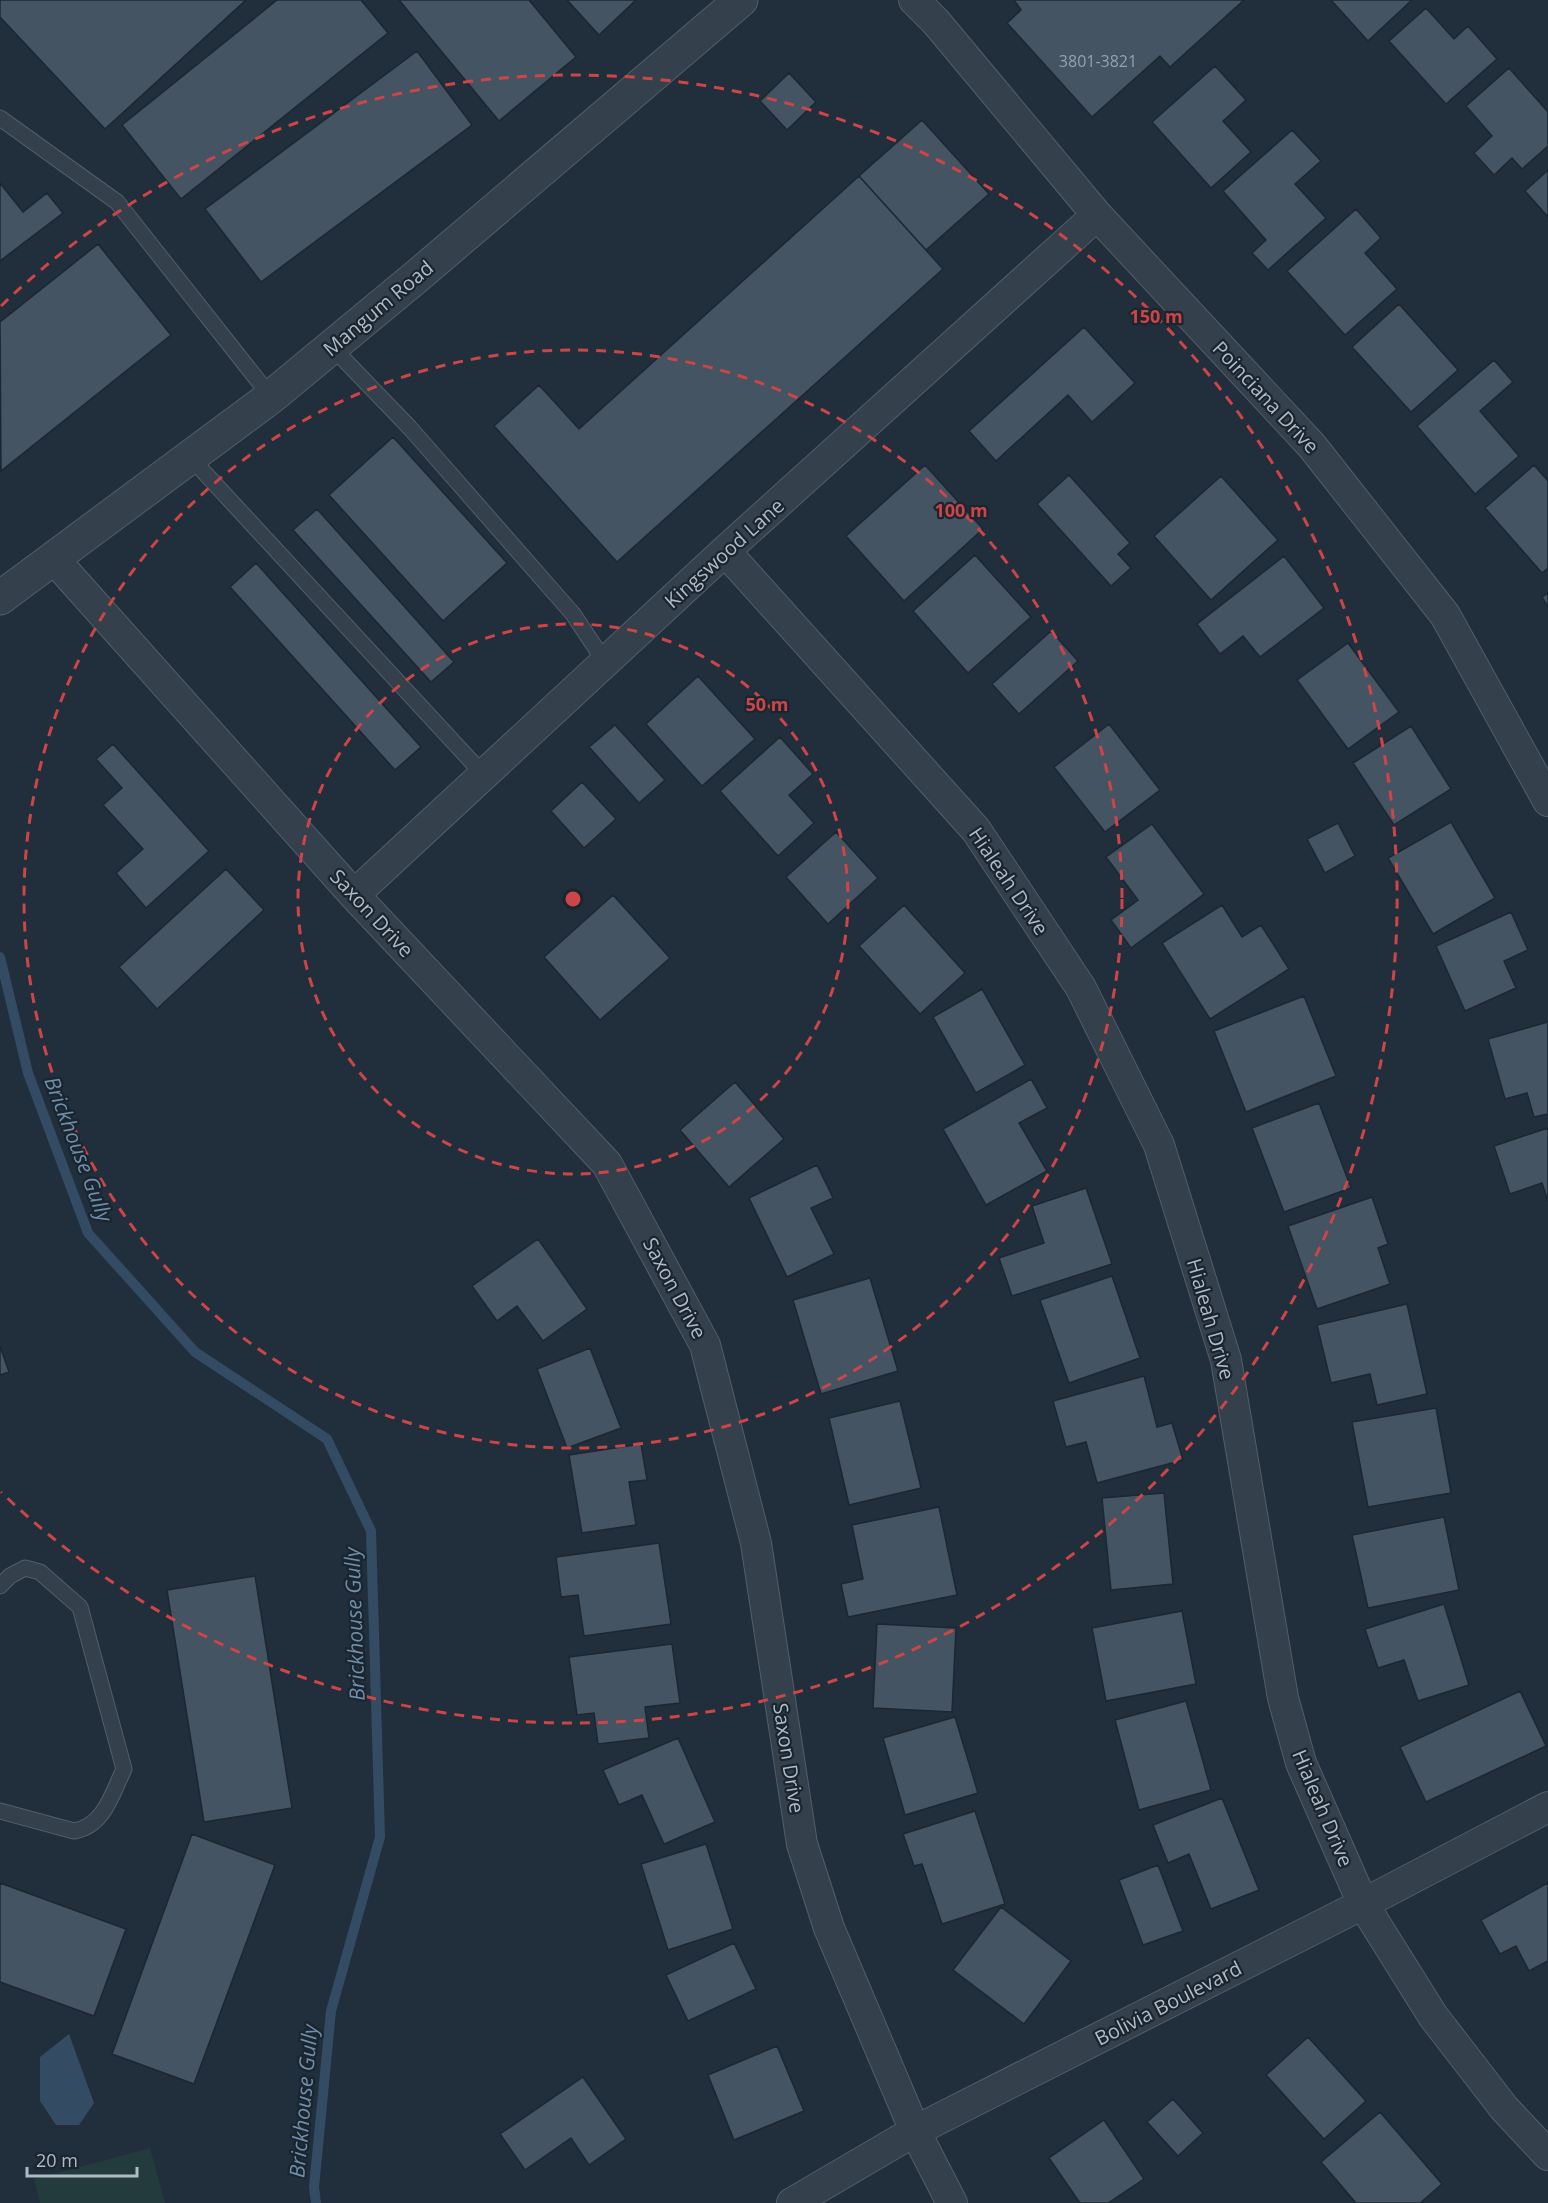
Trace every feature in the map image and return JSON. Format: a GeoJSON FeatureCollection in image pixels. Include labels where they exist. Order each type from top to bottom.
{"type":"FeatureCollection","features":[{"type":"Feature","properties":{"kind":"street","name":"Mangum Road"},"geometry":{"type":"LineString","coordinates":[[0,598],[271,397],[416,277],[741,0]]}},
{"type":"Feature","properties":{"kind":"street","name":"Poinciana Drive"},"geometry":{"type":"LineString","coordinates":[[914,0],[936,22],[1097,215],[1312,446],[1445,615],[1548,801]]}},
{"type":"Feature","properties":{"kind":"street","name":"Kingswood Lane"},"geometry":{"type":"LineString","coordinates":[[354,895],[725,552],[1097,215]]}},
{"type":"Feature","properties":{"kind":"street","name":"Hialeah Drive"},"geometry":{"type":"LineString","coordinates":[[725,552],[976,830],[1081,988],[1159,1145],[1226,1360],[1283,1698],[1301,1763],[1363,1904],[1433,2016],[1504,2108],[1548,2155]]}},
{"type":"Feature","properties":{"kind":"street","name":"Saxon Drive"},"geometry":{"type":"LineString","coordinates":[[53,558],[354,895],[608,1164],[705,1345],[756,1543],[802,1844],[829,1928],[915,2131],[952,2203]]}},
{"type":"Feature","properties":{"kind":"street","name":"Bolivia Boulevard"},"geometry":{"type":"LineString","coordinates":[[792,2203],[915,2131],[1363,1904],[1548,1807]]}},
{"type":"Feature","properties":{"kind":"lane"},"geometry":{"type":"LineString","coordinates":[[0,118],[117,202],[271,397]]}},
{"type":"Feature","properties":{"kind":"lane"},"geometry":{"type":"LineString","coordinates":[[331,346],[410,428],[573,614],[605,662]]}},
{"type":"Feature","properties":{"kind":"lane"},"geometry":{"type":"LineString","coordinates":[[190,457],[484,775]]}},
{"type":"Feature","properties":{"kind":"lane"},"geometry":{"type":"LineString","coordinates":[[0,1586],[10,1576],[25,1568],[40,1572],[80,1607],[124,1768],[98,1820],[86,1829],[74,1831],[0,1811]]}},
{"type":"Feature","properties":{"kind":"green space"},"geometry":{"type":"Polygon","coordinates":[[[150,2148],[165,2203],[40,2203],[34,2179],[150,2148]]]}},
{"type":"Feature","properties":{"kind":"water"},"geometry":{"type":"Polygon","coordinates":[[[69,2034],[94,2103],[79,2125],[56,2125],[40,2101],[40,2057],[69,2034]]]}},
{"type":"Feature","properties":{"kind":"building"},"geometry":{"type":"Polygon","coordinates":[[[0,0],[246,0],[105,129],[0,17],[0,0]]]}},
{"type":"Feature","properties":{"kind":"building"},"geometry":{"type":"Polygon","coordinates":[[[277,0],[361,0],[388,33],[181,199],[122,125],[277,0]]]}},
{"type":"Feature","properties":{"kind":"building"},"geometry":{"type":"Polygon","coordinates":[[[399,0],[529,0],[576,57],[499,121],[399,0]]]}},
{"type":"Feature","properties":{"kind":"building"},"geometry":{"type":"Polygon","coordinates":[[[567,0],[636,0],[599,35],[567,0]]]}},
{"type":"Feature","properties":{"kind":"building"},"geometry":{"type":"Polygon","coordinates":[[[1014,0],[1244,0],[1170,67],[1160,56],[1092,117],[1007,23],[1021,10],[1014,0]]]}},
{"type":"Feature","properties":{"kind":"building"},"geometry":{"type":"Polygon","coordinates":[[[1331,0],[1412,0],[1368,41],[1331,0]]]}},
{"type":"Feature","properties":{"kind":"building"},"geometry":{"type":"Polygon","coordinates":[[[1426,8],[1454,39],[1468,26],[1497,59],[1446,104],[1389,41],[1426,8]]]}},
{"type":"Feature","properties":{"kind":"building"},"geometry":{"type":"Polygon","coordinates":[[[417,51],[472,125],[261,282],[205,209],[417,51]]]}},
{"type":"Feature","properties":{"kind":"building"},"geometry":{"type":"Polygon","coordinates":[[[1215,66],[1246,100],[1223,121],[1251,152],[1211,188],[1152,122],[1215,66]]]}},
{"type":"Feature","properties":{"kind":"building"},"geometry":{"type":"Polygon","coordinates":[[[1509,68],[1548,112],[1548,146],[1522,169],[1512,158],[1494,175],[1474,153],[1492,136],[1466,106],[1509,68]]]}},
{"type":"Feature","properties":{"kind":"building"},"geometry":{"type":"Polygon","coordinates":[[[789,73],[816,102],[787,130],[760,101],[789,73]]]}},
{"type":"Feature","properties":{"kind":"building"},"geometry":{"type":"Polygon","coordinates":[[[922,120],[989,194],[926,250],[859,176],[922,120]]]}},
{"type":"Feature","properties":{"kind":"building"},"geometry":{"type":"Polygon","coordinates":[[[1292,130],[1321,161],[1295,184],[1326,218],[1268,270],[1252,253],[1266,240],[1223,191],[1292,130]]]}},
{"type":"Feature","properties":{"kind":"building"},"geometry":{"type":"Polygon","coordinates":[[[1548,170],[1548,217],[1525,191],[1548,170]]]}},
{"type":"Feature","properties":{"kind":"building"},"geometry":{"type":"Polygon","coordinates":[[[859,176],[943,269],[617,562],[494,426],[539,385],[579,429],[859,176]]]}},
{"type":"Feature","properties":{"kind":"building"},"geometry":{"type":"Polygon","coordinates":[[[0,183],[23,212],[47,193],[63,213],[0,261],[0,183]]]}},
{"type":"Feature","properties":{"kind":"building"},"geometry":{"type":"Polygon","coordinates":[[[1356,209],[1381,238],[1365,253],[1397,289],[1345,335],[1287,271],[1356,209]]]}},
{"type":"Feature","properties":{"kind":"building"},"geometry":{"type":"Polygon","coordinates":[[[98,244],[171,335],[1,471],[0,322],[98,244]]]}},
{"type":"Feature","properties":{"kind":"building"},"geometry":{"type":"Polygon","coordinates":[[[1399,304],[1458,370],[1411,412],[1352,347],[1399,304]]]}},
{"type":"Feature","properties":{"kind":"building"},"geometry":{"type":"Polygon","coordinates":[[[1084,327],[1135,383],[1092,422],[1068,395],[996,461],[969,431],[1084,327]]]}},
{"type":"Feature","properties":{"kind":"building"},"geometry":{"type":"Polygon","coordinates":[[[1494,360],[1513,382],[1480,411],[1519,456],[1475,494],[1417,426],[1494,360]]]}},
{"type":"Feature","properties":{"kind":"building"},"geometry":{"type":"Polygon","coordinates":[[[393,437],[507,563],[443,621],[329,495],[393,437]]]}},
{"type":"Feature","properties":{"kind":"building"},"geometry":{"type":"Polygon","coordinates":[[[925,465],[983,529],[904,601],[846,536],[925,465]]]}},
{"type":"Feature","properties":{"kind":"building"},"geometry":{"type":"Polygon","coordinates":[[[1534,465],[1548,481],[1548,568],[1542,573],[1485,508],[1534,465]]]}},
{"type":"Feature","properties":{"kind":"building"},"geometry":{"type":"Polygon","coordinates":[[[1069,475],[1130,543],[1118,554],[1131,568],[1111,586],[1037,504],[1069,475]]]}},
{"type":"Feature","properties":{"kind":"building"},"geometry":{"type":"Polygon","coordinates":[[[1221,476],[1278,540],[1211,600],[1154,536],[1221,476]]]}},
{"type":"Feature","properties":{"kind":"building"},"geometry":{"type":"Polygon","coordinates":[[[317,509],[454,662],[431,682],[293,530],[317,509]]]}},
{"type":"Feature","properties":{"kind":"building"},"geometry":{"type":"Polygon","coordinates":[[[975,555],[1031,617],[968,673],[913,611],[975,555]]]}},
{"type":"Feature","properties":{"kind":"building"},"geometry":{"type":"Polygon","coordinates":[[[1284,556],[1324,608],[1260,657],[1243,636],[1220,654],[1197,624],[1284,556]]]}},
{"type":"Feature","properties":{"kind":"building"},"geometry":{"type":"Polygon","coordinates":[[[256,563],[421,747],[395,770],[230,587],[256,563]]]}},
{"type":"Feature","properties":{"kind":"building"},"geometry":{"type":"Polygon","coordinates":[[[1548,593],[1548,607],[1542,597],[1548,593]]]}},
{"type":"Feature","properties":{"kind":"building"},"geometry":{"type":"Polygon","coordinates":[[[1051,631],[1078,661],[1019,714],[992,684],[1051,631]]]}},
{"type":"Feature","properties":{"kind":"building"},"geometry":{"type":"Polygon","coordinates":[[[1348,643],[1399,712],[1348,749],[1297,680],[1348,643]]]}},
{"type":"Feature","properties":{"kind":"building"},"geometry":{"type":"Polygon","coordinates":[[[698,676],[755,739],[702,786],[646,724],[698,676]]]}},
{"type":"Feature","properties":{"kind":"building"},"geometry":{"type":"Polygon","coordinates":[[[1109,724],[1160,790],[1105,832],[1054,767],[1109,724]]]}},
{"type":"Feature","properties":{"kind":"building"},"geometry":{"type":"Polygon","coordinates":[[[615,725],[665,780],[639,803],[589,747],[615,725]]]}},
{"type":"Feature","properties":{"kind":"building"},"geometry":{"type":"Polygon","coordinates":[[[1411,726],[1451,789],[1394,825],[1353,763],[1411,726]]]}},
{"type":"Feature","properties":{"kind":"building"},"geometry":{"type":"Polygon","coordinates":[[[780,737],[813,774],[789,795],[814,823],[778,856],[720,791],[780,737]]]}},
{"type":"Feature","properties":{"kind":"building"},"geometry":{"type":"Polygon","coordinates":[[[113,744],[209,851],[146,908],[116,873],[143,849],[103,805],[122,788],[96,759],[113,744]]]}},
{"type":"Feature","properties":{"kind":"building"},"geometry":{"type":"Polygon","coordinates":[[[582,782],[616,819],[584,848],[551,811],[582,782]]]}},
{"type":"Feature","properties":{"kind":"building"},"geometry":{"type":"Polygon","coordinates":[[[1451,822],[1495,898],[1433,934],[1388,858],[1451,822]]]}},
{"type":"Feature","properties":{"kind":"building"},"geometry":{"type":"Polygon","coordinates":[[[1338,823],[1355,856],[1325,873],[1307,839],[1338,823]]]}},
{"type":"Feature","properties":{"kind":"building"},"geometry":{"type":"Polygon","coordinates":[[[1152,824],[1204,894],[1131,948],[1111,920],[1138,900],[1106,857],[1152,824]]]}},
{"type":"Feature","properties":{"kind":"building"},"geometry":{"type":"Polygon","coordinates":[[[836,832],[878,878],[828,924],[786,877],[836,832]]]}},
{"type":"Feature","properties":{"kind":"building"},"geometry":{"type":"Polygon","coordinates":[[[226,869],[264,910],[157,1009],[119,967],[226,869]]]}},
{"type":"Feature","properties":{"kind":"building"},"geometry":{"type":"Polygon","coordinates":[[[613,895],[670,958],[600,1020],[544,957],[613,895]]]}},
{"type":"Feature","properties":{"kind":"building"},"geometry":{"type":"Polygon","coordinates":[[[904,905],[965,973],[920,1014],[859,946],[904,905]]]}},
{"type":"Feature","properties":{"kind":"building"},"geometry":{"type":"Polygon","coordinates":[[[1222,905],[1242,937],[1261,925],[1289,969],[1210,1019],[1162,943],[1222,905]]]}},
{"type":"Feature","properties":{"kind":"building"},"geometry":{"type":"Polygon","coordinates":[[[1511,912],[1528,950],[1504,961],[1516,988],[1465,1011],[1436,946],[1511,912]]]}},
{"type":"Feature","properties":{"kind":"building"},"geometry":{"type":"Polygon","coordinates":[[[982,989],[1025,1065],[976,1093],[933,1017],[982,989]]]}},
{"type":"Feature","properties":{"kind":"building"},"geometry":{"type":"Polygon","coordinates":[[[1304,996],[1336,1076],[1246,1112],[1214,1031],[1304,996]]]}},
{"type":"Feature","properties":{"kind":"building"},"geometry":{"type":"Polygon","coordinates":[[[1548,1022],[1548,1114],[1534,1117],[1527,1093],[1505,1099],[1488,1039],[1548,1022]]]}},
{"type":"Feature","properties":{"kind":"building"},"geometry":{"type":"Polygon","coordinates":[[[1031,1079],[1047,1108],[1019,1123],[1047,1171],[986,1205],[943,1129],[1031,1079]]]}},
{"type":"Feature","properties":{"kind":"building"},"geometry":{"type":"Polygon","coordinates":[[[735,1082],[784,1139],[729,1187],[680,1130],[735,1082]]]}},
{"type":"Feature","properties":{"kind":"building"},"geometry":{"type":"Polygon","coordinates":[[[1319,1103],[1351,1188],[1284,1212],[1252,1128],[1319,1103]]]}},
{"type":"Feature","properties":{"kind":"building"},"geometry":{"type":"Polygon","coordinates":[[[1548,1128],[1548,1201],[1542,1183],[1510,1194],[1494,1146],[1548,1128]]]}},
{"type":"Feature","properties":{"kind":"building"},"geometry":{"type":"Polygon","coordinates":[[[817,1165],[833,1198],[811,1208],[834,1254],[787,1277],[749,1198],[817,1165]]]}},
{"type":"Feature","properties":{"kind":"building"},"geometry":{"type":"Polygon","coordinates":[[[1086,1188],[1112,1264],[1012,1296],[999,1258],[1044,1243],[1032,1206],[1086,1188]]]}},
{"type":"Feature","properties":{"kind":"building"},"geometry":{"type":"Polygon","coordinates":[[[1372,1197],[1388,1244],[1378,1248],[1390,1284],[1317,1309],[1288,1226],[1372,1197]]]}},
{"type":"Feature","properties":{"kind":"building"},"geometry":{"type":"Polygon","coordinates":[[[538,1239],[587,1309],[543,1341],[517,1306],[497,1321],[472,1286],[538,1239]]]}},
{"type":"Feature","properties":{"kind":"building"},"geometry":{"type":"Polygon","coordinates":[[[1112,1276],[1140,1358],[1069,1383],[1040,1300],[1112,1276]]]}},
{"type":"Feature","properties":{"kind":"building"},"geometry":{"type":"Polygon","coordinates":[[[870,1278],[898,1371],[821,1394],[793,1300],[870,1278]]]}},
{"type":"Feature","properties":{"kind":"building"},"geometry":{"type":"Polygon","coordinates":[[[1407,1304],[1427,1394],[1377,1405],[1370,1374],[1331,1383],[1317,1325],[1407,1304]]]}},
{"type":"Feature","properties":{"kind":"building"},"geometry":{"type":"Polygon","coordinates":[[[0,1346],[9,1372],[0,1375],[0,1346]]]}},
{"type":"Feature","properties":{"kind":"building"},"geometry":{"type":"Polygon","coordinates":[[[590,1348],[621,1428],[567,1448],[537,1369],[590,1348]]]}},
{"type":"Feature","properties":{"kind":"building"},"geometry":{"type":"Polygon","coordinates":[[[1144,1376],[1157,1427],[1172,1423],[1183,1460],[1097,1483],[1086,1442],[1066,1447],[1053,1401],[1144,1376]]]}},
{"type":"Feature","properties":{"kind":"building"},"geometry":{"type":"Polygon","coordinates":[[[900,1401],[921,1488],[849,1505],[829,1418],[900,1401]]]}},
{"type":"Feature","properties":{"kind":"building"},"geometry":{"type":"Polygon","coordinates":[[[1436,1408],[1451,1493],[1368,1507],[1352,1422],[1436,1408]]]}},
{"type":"Feature","properties":{"kind":"building"},"geometry":{"type":"Polygon","coordinates":[[[641,1444],[647,1480],[629,1482],[636,1525],[582,1533],[569,1455],[641,1444]]]}},
{"type":"Feature","properties":{"kind":"building"},"geometry":{"type":"Polygon","coordinates":[[[1164,1493],[1173,1584],[1111,1590],[1102,1498],[1164,1493]]]}},
{"type":"Feature","properties":{"kind":"building"},"geometry":{"type":"Polygon","coordinates":[[[939,1507],[957,1595],[848,1617],[841,1584],[863,1579],[852,1525],[939,1507]]]}},
{"type":"Feature","properties":{"kind":"building"},"geometry":{"type":"Polygon","coordinates":[[[1444,1517],[1459,1590],[1368,1608],[1352,1535],[1444,1517]]]}},
{"type":"Feature","properties":{"kind":"building"},"geometry":{"type":"Polygon","coordinates":[[[659,1543],[671,1624],[584,1636],[578,1595],[561,1597],[556,1557],[659,1543]]]}},
{"type":"Feature","properties":{"kind":"building"},"geometry":{"type":"Polygon","coordinates":[[[255,1576],[292,1808],[204,1822],[167,1590],[255,1576]]]}},
{"type":"Feature","properties":{"kind":"building"},"geometry":{"type":"Polygon","coordinates":[[[1444,1604],[1469,1685],[1418,1701],[1404,1660],[1378,1668],[1365,1629],[1444,1604]]]}},
{"type":"Feature","properties":{"kind":"building"},"geometry":{"type":"Polygon","coordinates":[[[1182,1611],[1196,1684],[1106,1701],[1092,1628],[1182,1611]]]}},
{"type":"Feature","properties":{"kind":"building"},"geometry":{"type":"Polygon","coordinates":[[[877,1624],[956,1628],[952,1712],[873,1708],[877,1624]]]}},
{"type":"Feature","properties":{"kind":"building"},"geometry":{"type":"Polygon","coordinates":[[[672,1644],[680,1703],[645,1707],[649,1738],[598,1744],[594,1713],[577,1715],[569,1657],[672,1644]]]}},
{"type":"Feature","properties":{"kind":"building"},"geometry":{"type":"Polygon","coordinates":[[[1520,1691],[1546,1746],[1426,1802],[1400,1747],[1520,1691]]]}},
{"type":"Feature","properties":{"kind":"building"},"geometry":{"type":"Polygon","coordinates":[[[1186,1701],[1211,1790],[1139,1810],[1115,1720],[1186,1701]]]}},
{"type":"Feature","properties":{"kind":"building"},"geometry":{"type":"Polygon","coordinates":[[[955,1717],[978,1793],[905,1815],[883,1738],[955,1717]]]}},
{"type":"Feature","properties":{"kind":"building"},"geometry":{"type":"Polygon","coordinates":[[[678,1738],[715,1822],[664,1844],[642,1795],[619,1805],[603,1770],[678,1738]]]}},
{"type":"Feature","properties":{"kind":"building"},"geometry":{"type":"Polygon","coordinates":[[[1222,1798],[1259,1890],[1211,1909],[1189,1854],[1168,1863],[1153,1825],[1222,1798]]]}},
{"type":"Feature","properties":{"kind":"building"},"geometry":{"type":"Polygon","coordinates":[[[975,1811],[1005,1904],[942,1924],[922,1864],[914,1866],[903,1834],[975,1811]]]}},
{"type":"Feature","properties":{"kind":"building"},"geometry":{"type":"Polygon","coordinates":[[[192,1834],[275,1865],[194,2084],[112,2054],[192,1834]]]}},
{"type":"Feature","properties":{"kind":"building"},"geometry":{"type":"Polygon","coordinates":[[[706,1844],[733,1929],[668,1950],[641,1864],[706,1844]]]}},
{"type":"Feature","properties":{"kind":"building"},"geometry":{"type":"Polygon","coordinates":[[[1158,1865],[1183,1931],[1143,1945],[1119,1880],[1158,1865]]]}},
{"type":"Feature","properties":{"kind":"building"},"geometry":{"type":"Polygon","coordinates":[[[0,1883],[126,1929],[94,2016],[0,1982],[0,1883]]]}},
{"type":"Feature","properties":{"kind":"building"},"geometry":{"type":"Polygon","coordinates":[[[1548,1883],[1548,1961],[1529,1971],[1516,1946],[1500,1954],[1481,1920],[1548,1883]]]}},
{"type":"Feature","properties":{"kind":"building"},"geometry":{"type":"Polygon","coordinates":[[[1001,1907],[1071,1961],[1024,2024],[953,1970],[1001,1907]]]}},
{"type":"Feature","properties":{"kind":"building"},"geometry":{"type":"Polygon","coordinates":[[[734,1943],[756,1989],[688,2021],[666,1975],[734,1943]]]}},
{"type":"Feature","properties":{"kind":"building"},"geometry":{"type":"Polygon","coordinates":[[[1308,2037],[1366,2101],[1324,2139],[1266,2075],[1308,2037]]]}},
{"type":"Feature","properties":{"kind":"building"},"geometry":{"type":"Polygon","coordinates":[[[777,2046],[804,2111],[734,2140],[708,2075],[777,2046]]]}},
{"type":"Feature","properties":{"kind":"building"},"geometry":{"type":"Polygon","coordinates":[[[583,2077],[626,2139],[589,2165],[571,2138],[525,2170],[500,2134],[583,2077]]]}},
{"type":"Feature","properties":{"kind":"building"},"geometry":{"type":"Polygon","coordinates":[[[1173,2099],[1203,2133],[1178,2156],[1147,2122],[1173,2099]]]}},
{"type":"Feature","properties":{"kind":"building"},"geometry":{"type":"Polygon","coordinates":[[[1380,2112],[1442,2184],[1420,2203],[1356,2203],[1321,2162],[1380,2112]]]}},
{"type":"Feature","properties":{"kind":"building"},"geometry":{"type":"Polygon","coordinates":[[[1104,2120],[1144,2179],[1108,2203],[1080,2203],[1049,2158],[1104,2120]]]}},
{"type":"Feature","properties":{"kind":"waterway","name":"Brickhouse Gully"},"geometry":{"type":"LineString","coordinates":[[0,957],[28,1073],[88,1233],[195,1352],[327,1439],[371,1531],[380,1837],[331,2011],[314,2187],[316,2203]]}}]}
